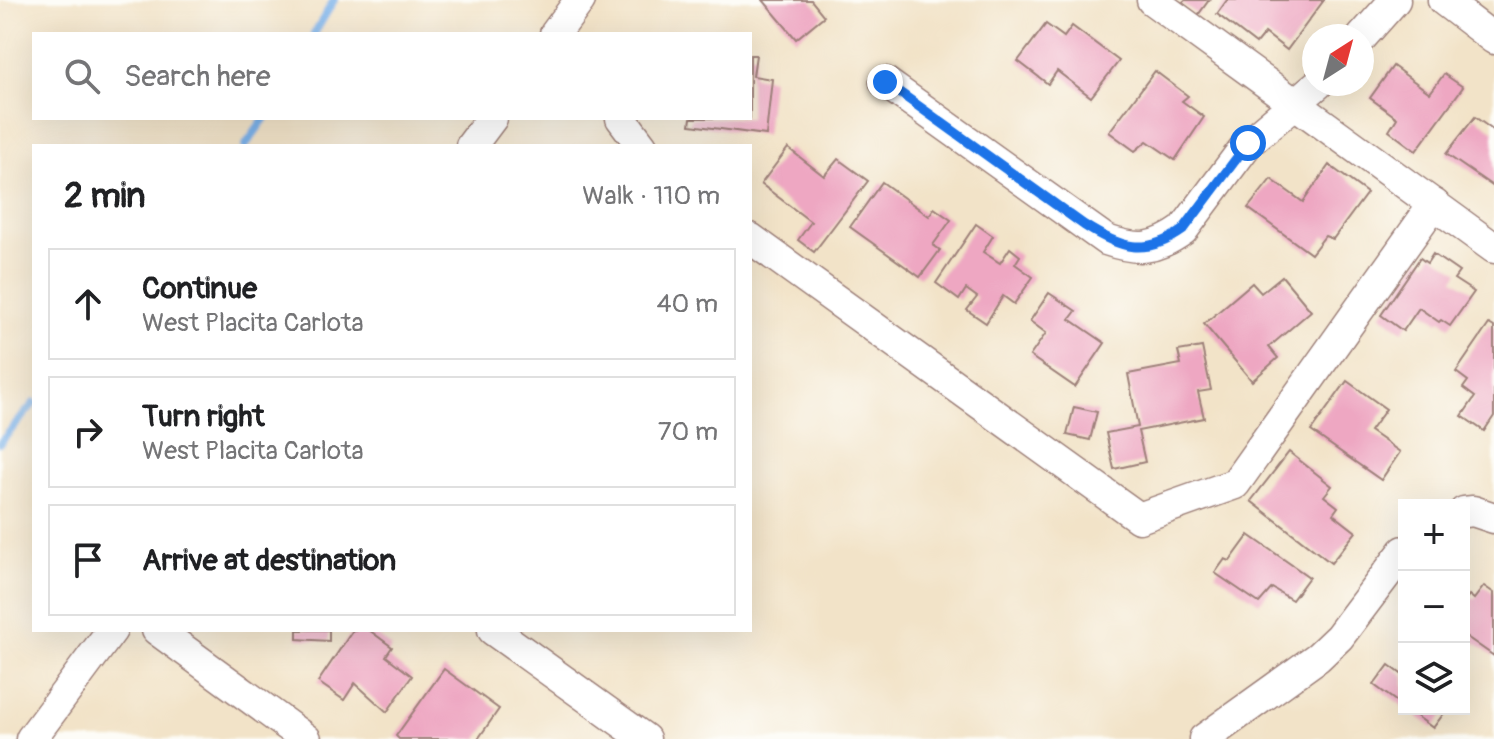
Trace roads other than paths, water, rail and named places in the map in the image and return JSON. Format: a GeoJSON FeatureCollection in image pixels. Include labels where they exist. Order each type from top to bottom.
{"type":"FeatureCollection","features":[{"type":"Feature","properties":{"kind":"street"},"geometry":{"type":"LineString","coordinates":[[556,32],[580,0]]}},
{"type":"Feature","properties":{"kind":"street"},"geometry":{"type":"LineString","coordinates":[[1152,0],[1494,248]]}},
{"type":"Feature","properties":{"kind":"street"},"geometry":{"type":"LineString","coordinates":[[1374,24],[1395,0]]}},
{"type":"Feature","properties":{"kind":"street"},"geometry":{"type":"LineString","coordinates":[[1443,0],[1494,39]]}},
{"type":"Feature","properties":{"kind":"street"},"geometry":{"type":"LineString","coordinates":[[885,82],[1106,240],[1141,248],[1152,258],[1183,230],[1248,143],[1303,96]]}},
{"type":"Feature","properties":{"kind":"street"},"geometry":{"type":"LineString","coordinates":[[472,144],[490,120]]}},
{"type":"Feature","properties":{"kind":"street"},"geometry":{"type":"LineString","coordinates":[[622,120],[640,144]]}},
{"type":"Feature","properties":{"kind":"street"},"geometry":{"type":"LineString","coordinates":[[752,239],[1139,518],[1235,484],[1434,204]]}},
{"type":"Feature","properties":{"kind":"street"},"geometry":{"type":"LineString","coordinates":[[1470,509],[1494,518]]}},
{"type":"Feature","properties":{"kind":"street"},"geometry":{"type":"LineString","coordinates":[[1204,739],[1318,657],[1339,637],[1398,559]]}},
{"type":"Feature","properties":{"kind":"street"},"geometry":{"type":"LineString","coordinates":[[31,739],[111,632]]}},
{"type":"Feature","properties":{"kind":"street"},"geometry":{"type":"LineString","coordinates":[[160,632],[306,739]]}},
{"type":"Feature","properties":{"kind":"street"},"geometry":{"type":"LineString","coordinates":[[496,632],[645,739]]}},
{"type":"Feature","properties":{"kind":"waterway"},"geometry":{"type":"LineString","coordinates":[[315,32],[334,0]]}},
{"type":"Feature","properties":{"kind":"waterway"},"geometry":{"type":"LineString","coordinates":[[246,144],[264,120]]}},
{"type":"Feature","properties":{"kind":"waterway"},"geometry":{"type":"LineString","coordinates":[[0,443],[32,405]]}}]}
